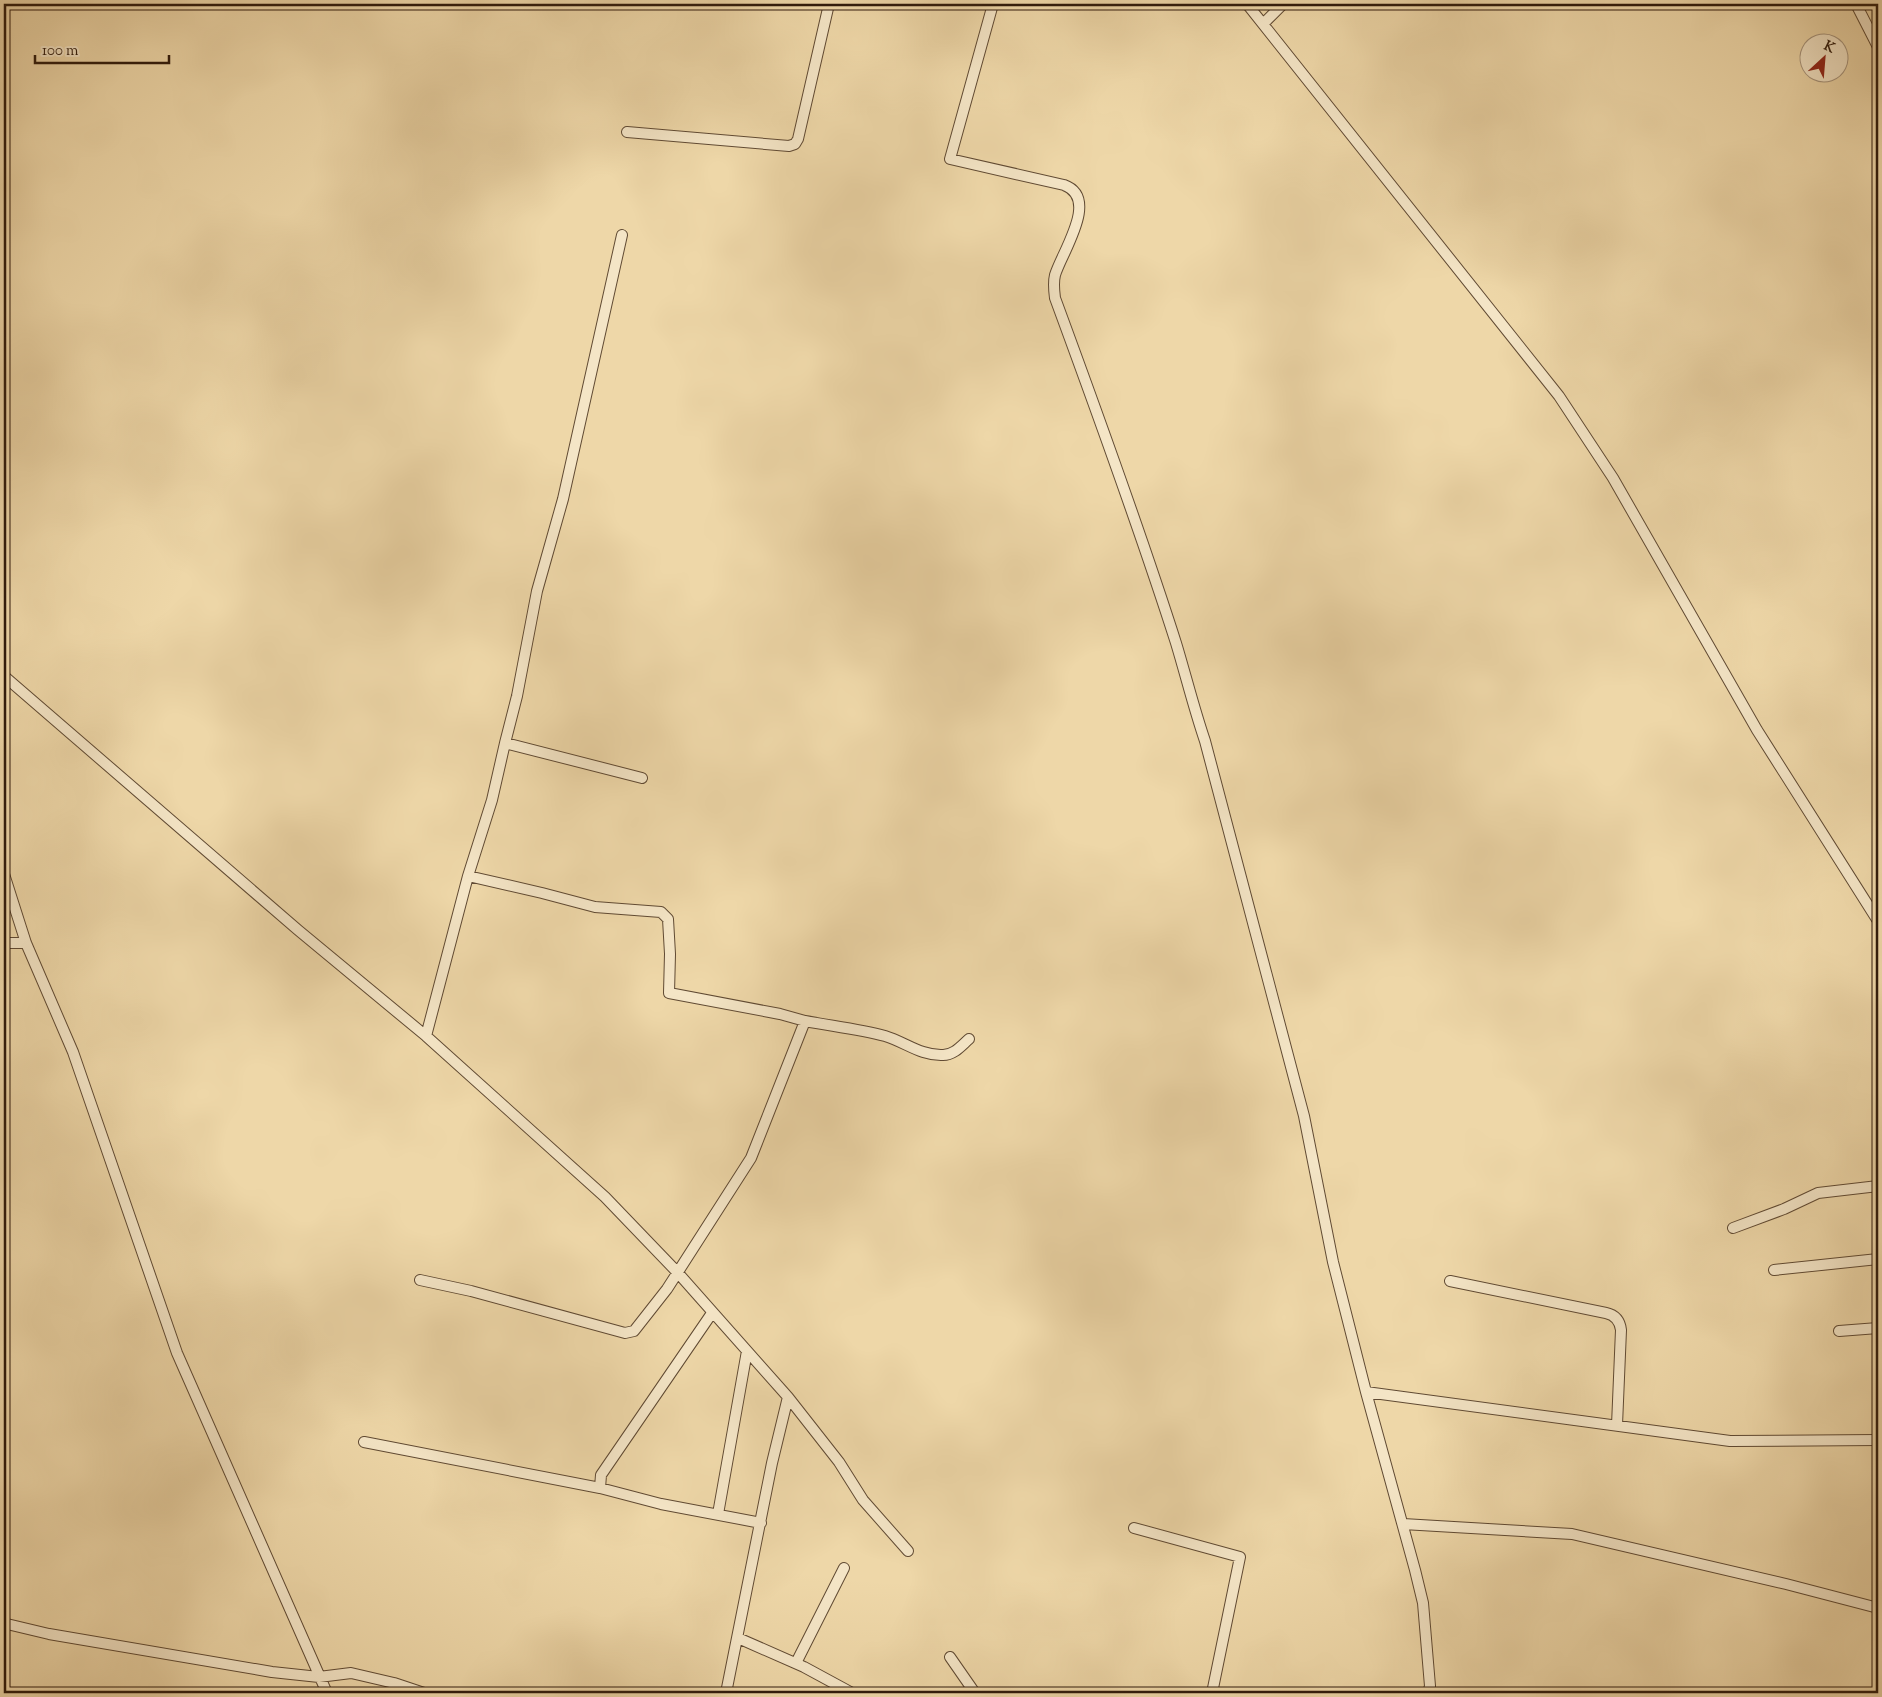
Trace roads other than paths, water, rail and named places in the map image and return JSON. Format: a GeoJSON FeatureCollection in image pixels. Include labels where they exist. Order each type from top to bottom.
{"type":"FeatureCollection","features":[{"type":"Feature","properties":{"kind":"street"},"geometry":{"type":"LineString","coordinates":[[627,132],[789,146],[795,144],[829,4]]}},
{"type":"Feature","properties":{"kind":"street"},"geometry":{"type":"LineString","coordinates":[[993,4],[950,159],[1064,185],[1074,192],[1079,200],[1080,210],[1071,239],[1054,278],[1055,298],[1142,543],[1205,741],[1304,1116],[1333,1262],[1366,1392],[1416,1570],[1423,1604],[1430,1686],[1428,1693]]}},
{"type":"Feature","properties":{"kind":"street"},"geometry":{"type":"LineString","coordinates":[[1247,4],[1559,396],[1613,478],[1757,730],[1878,921]]}},
{"type":"Feature","properties":{"kind":"street"},"geometry":{"type":"LineString","coordinates":[[1263,24],[1283,4]]}},
{"type":"Feature","properties":{"kind":"street"},"geometry":{"type":"LineString","coordinates":[[1856,4],[1878,47]]}},
{"type":"Feature","properties":{"kind":"street"},"geometry":{"type":"LineString","coordinates":[[426,1036],[468,876],[492,800],[517,696],[537,592],[563,499],[622,235]]}},
{"type":"Feature","properties":{"kind":"street"},"geometry":{"type":"LineString","coordinates":[[4,676],[298,930],[426,1036],[605,1196],[678,1272],[712,1313],[788,1397],[839,1462],[863,1500],[908,1551]]}},
{"type":"Feature","properties":{"kind":"street"},"geometry":{"type":"LineString","coordinates":[[505,743],[642,778]]}},
{"type":"Feature","properties":{"kind":"street"},"geometry":{"type":"LineString","coordinates":[[4,874],[26,943],[73,1052],[177,1353],[327,1693]]}},
{"type":"Feature","properties":{"kind":"street"},"geometry":{"type":"LineString","coordinates":[[468,876],[542,892],[595,907],[660,912],[668,919],[670,954],[669,994],[886,1036],[913,1049],[932,1055],[945,1055],[954,1052],[969,1039]]}},
{"type":"Feature","properties":{"kind":"street"},"geometry":{"type":"LineString","coordinates":[[4,943],[26,943]]}},
{"type":"Feature","properties":{"kind":"street"},"geometry":{"type":"LineString","coordinates":[[420,1280],[628,1333],[636,1330],[678,1272],[751,1158],[804,1021]]}},
{"type":"Feature","properties":{"kind":"street"},"geometry":{"type":"LineString","coordinates":[[1732,1228],[1784,1209],[1818,1193],[1878,1186]]}},
{"type":"Feature","properties":{"kind":"street"},"geometry":{"type":"LineString","coordinates":[[1774,1270],[1878,1260]]}},
{"type":"Feature","properties":{"kind":"street"},"geometry":{"type":"LineString","coordinates":[[1450,1280],[1614,1316],[1621,1330],[1617,1426]]}},
{"type":"Feature","properties":{"kind":"street"},"geometry":{"type":"LineString","coordinates":[[600,1488],[601,1475],[712,1313]]}},
{"type":"Feature","properties":{"kind":"street"},"geometry":{"type":"LineString","coordinates":[[1839,1330],[1878,1328]]}},
{"type":"Feature","properties":{"kind":"street"},"geometry":{"type":"LineString","coordinates":[[718,1514],[747,1351]]}},
{"type":"Feature","properties":{"kind":"street"},"geometry":{"type":"LineString","coordinates":[[1366,1392],[1730,1441],[1878,1440]]}},
{"type":"Feature","properties":{"kind":"street"},"geometry":{"type":"LineString","coordinates":[[726,1693],[788,1397]]}},
{"type":"Feature","properties":{"kind":"street"},"geometry":{"type":"LineString","coordinates":[[364,1442],[600,1488],[660,1504],[761,1523]]}},
{"type":"Feature","properties":{"kind":"street"},"geometry":{"type":"LineString","coordinates":[[1402,1524],[1572,1534],[1786,1584],[1878,1608]]}},
{"type":"Feature","properties":{"kind":"street"},"geometry":{"type":"LineString","coordinates":[[1134,1528],[1240,1557],[1212,1693]]}},
{"type":"Feature","properties":{"kind":"street"},"geometry":{"type":"LineString","coordinates":[[796,1663],[844,1568]]}},
{"type":"Feature","properties":{"kind":"street"},"geometry":{"type":"LineString","coordinates":[[4,1626],[7,1624],[59,1636],[272,1672],[319,1677],[351,1673],[394,1683],[424,1693]]}},
{"type":"Feature","properties":{"kind":"street"},"geometry":{"type":"LineString","coordinates":[[738,1638],[796,1663],[852,1693]]}},
{"type":"Feature","properties":{"kind":"street"},"geometry":{"type":"LineString","coordinates":[[950,1657],[975,1693]]}}]}
